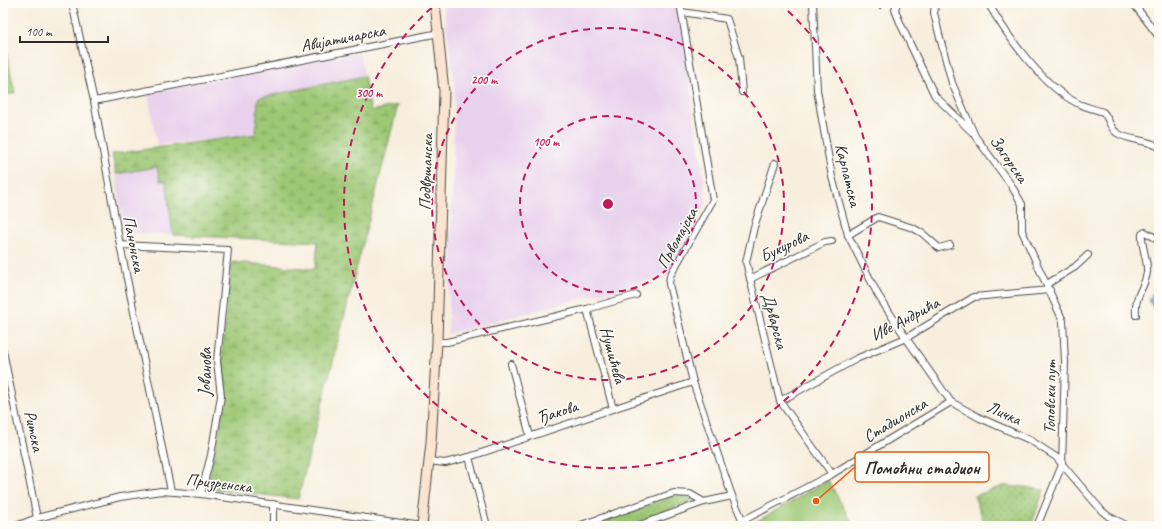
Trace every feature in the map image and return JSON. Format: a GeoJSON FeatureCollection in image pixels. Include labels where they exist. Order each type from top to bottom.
{"type":"FeatureCollection","features":[{"type":"Feature","properties":{"kind":"street","name":"Панонска"},"geometry":{"type":"LineString","coordinates":[[72,3],[94,101],[120,245],[171,491]]}},
{"type":"Feature","properties":{"kind":"street","name":"Подвршанска"},"geometry":{"type":"LineString","coordinates":[[422,526],[429,461],[437,342],[444,91],[435,3]]}},
{"type":"Feature","properties":{"kind":"street","name":"Првомајска"},"geometry":{"type":"LineString","coordinates":[[680,3],[713,200],[669,279],[669,284],[693,382],[732,496],[744,523]]}},
{"type":"Feature","properties":{"kind":"street","name":"Карпатска"},"geometry":{"type":"LineString","coordinates":[[813,3],[817,90],[832,177],[848,235],[878,295],[906,338]]}},
{"type":"Feature","properties":{"kind":"street"},"geometry":{"type":"LineString","coordinates":[[898,3],[895,10],[901,26],[935,96],[976,136]]}},
{"type":"Feature","properties":{"kind":"street","name":"Загорска"},"geometry":{"type":"LineString","coordinates":[[935,3],[934,14],[947,69],[962,109],[976,136],[1012,185],[1022,204],[1022,231],[1050,290],[1065,329]]}},
{"type":"Feature","properties":{"kind":"street"},"geometry":{"type":"LineString","coordinates":[[988,3],[1019,50],[1064,94],[1076,103],[1103,112],[1110,126],[1120,135],[1148,142],[1159,147]]}},
{"type":"Feature","properties":{"kind":"street"},"geometry":{"type":"LineString","coordinates":[[1133,3],[1159,37]]}},
{"type":"Feature","properties":{"kind":"street"},"geometry":{"type":"LineString","coordinates":[[682,12],[727,19],[739,58],[742,92]]}},
{"type":"Feature","properties":{"kind":"street","name":"Авијатичарска"},"geometry":{"type":"LineString","coordinates":[[94,101],[439,33]]}},
{"type":"Feature","properties":{"kind":"street","name":"Дрварска"},"geometry":{"type":"LineString","coordinates":[[775,163],[746,256],[750,279],[780,401],[832,474]]}},
{"type":"Feature","properties":{"kind":"street"},"geometry":{"type":"LineString","coordinates":[[848,235],[878,217],[913,228],[922,233],[940,248],[950,245]]}},
{"type":"Feature","properties":{"kind":"street"},"geometry":{"type":"LineString","coordinates":[[1136,315],[1135,301],[1147,273],[1142,253],[1142,234],[1145,232],[1159,240]]}},
{"type":"Feature","properties":{"kind":"street","name":"Букурова"},"geometry":{"type":"LineString","coordinates":[[750,279],[825,242],[832,241]]}},
{"type":"Feature","properties":{"kind":"street","name":"Јованова"},"geometry":{"type":"LineString","coordinates":[[120,245],[228,250],[217,361],[221,396],[211,455],[201,494]]}},
{"type":"Feature","properties":{"kind":"street"},"geometry":{"type":"LineString","coordinates":[[1047,284],[1075,266],[1088,255]]}},
{"type":"Feature","properties":{"kind":"street","name":"Иве Андрића"},"geometry":{"type":"LineString","coordinates":[[780,401],[856,359],[906,338],[974,298],[1050,290]]}},
{"type":"Feature","properties":{"kind":"street"},"geometry":{"type":"LineString","coordinates":[[437,342],[447,342],[586,309],[636,295]]}},
{"type":"Feature","properties":{"kind":"street","name":"Нушићева"},"geometry":{"type":"LineString","coordinates":[[586,309],[613,409]]}},
{"type":"Feature","properties":{"kind":"street","name":"Топовски пут"},"geometry":{"type":"LineString","coordinates":[[1062,465],[1065,329]]}},
{"type":"Feature","properties":{"kind":"street","name":"Стадионска"},"geometry":{"type":"LineString","coordinates":[[744,523],[832,474],[951,402],[906,338]]}},
{"type":"Feature","properties":{"kind":"street","name":"Ритска"},"geometry":{"type":"LineString","coordinates":[[3,351],[37,518]]}},
{"type":"Feature","properties":{"kind":"street"},"geometry":{"type":"LineString","coordinates":[[511,364],[530,436]]}},
{"type":"Feature","properties":{"kind":"street","name":"Ђакова"},"geometry":{"type":"LineString","coordinates":[[429,461],[445,463],[469,457],[693,382]]}},
{"type":"Feature","properties":{"kind":"street","name":"Личка"},"geometry":{"type":"LineString","coordinates":[[951,402],[980,418],[1030,440],[1056,457],[1102,511],[1108,516],[1128,526]]}},
{"type":"Feature","properties":{"kind":"street"},"geometry":{"type":"LineString","coordinates":[[469,457],[486,526]]}},
{"type":"Feature","properties":{"kind":"street"},"geometry":{"type":"LineString","coordinates":[[427,479],[432,470],[445,463]]}},
{"type":"Feature","properties":{"kind":"street"},"geometry":{"type":"LineString","coordinates":[[1037,526],[1062,465]]}},
{"type":"Feature","properties":{"kind":"street","name":"Призренска"},"geometry":{"type":"LineString","coordinates":[[16,526],[37,518],[136,494],[171,491],[273,504],[422,526]]}},
{"type":"Feature","properties":{"kind":"street"},"geometry":{"type":"LineString","coordinates":[[578,526],[674,493],[690,494],[704,502]]}},
{"type":"Feature","properties":{"kind":"street"},"geometry":{"type":"LineString","coordinates":[[637,526],[704,502],[732,496]]}},
{"type":"Feature","properties":{"kind":"street"},"geometry":{"type":"LineString","coordinates":[[273,504],[273,526]]}},
{"type":"Feature","properties":{"kind":"shaded area"},"geometry":{"type":"Polygon","coordinates":[[[443,3],[678,3],[707,202],[667,276],[448,334],[455,87],[443,3]]]}},
{"type":"Feature","properties":{"kind":"shaded area"},"geometry":{"type":"Polygon","coordinates":[[[360,52],[364,76],[259,98],[256,134],[157,145],[148,93],[360,52]]]}},
{"type":"Feature","properties":{"kind":"shaded area"},"geometry":{"type":"Polygon","coordinates":[[[157,167],[166,181],[173,235],[124,232],[116,174],[157,167]]]}},
{"type":"Feature","properties":{"kind":"green space"},"geometry":{"type":"Polygon","coordinates":[[[3,37],[15,93],[3,96],[3,37]]]}},
{"type":"Feature","properties":{"kind":"green space"},"geometry":{"type":"Polygon","coordinates":[[[364,76],[371,111],[398,105],[298,499],[207,488],[226,397],[222,351],[232,262],[315,269],[318,242],[173,235],[166,181],[160,181],[157,167],[116,174],[112,154],[256,134],[258,98],[364,76]]]}},
{"type":"Feature","properties":{"kind":"green space"},"geometry":{"type":"Polygon","coordinates":[[[828,480],[854,526],[759,526],[756,522],[828,480]]]}},
{"type":"Feature","properties":{"kind":"green space"},"geometry":{"type":"Polygon","coordinates":[[[1003,486],[1044,490],[1031,526],[986,526],[974,496],[1003,486]]]}},
{"type":"Feature","properties":{"kind":"green space"},"geometry":{"type":"Polygon","coordinates":[[[676,495],[683,495],[693,500],[627,526],[592,526],[676,495]]]}},
{"type":"Feature","properties":{"kind":"water"},"geometry":{"type":"Polygon","coordinates":[[[1154,294],[1159,295],[1159,307],[1155,308],[1151,305],[1149,300],[1154,294]]]}},
{"type":"Feature","properties":{"kind":"place","name":"Помоћни стадион"},"geometry":{"type":"Point","coordinates":[816,501]}}]}
